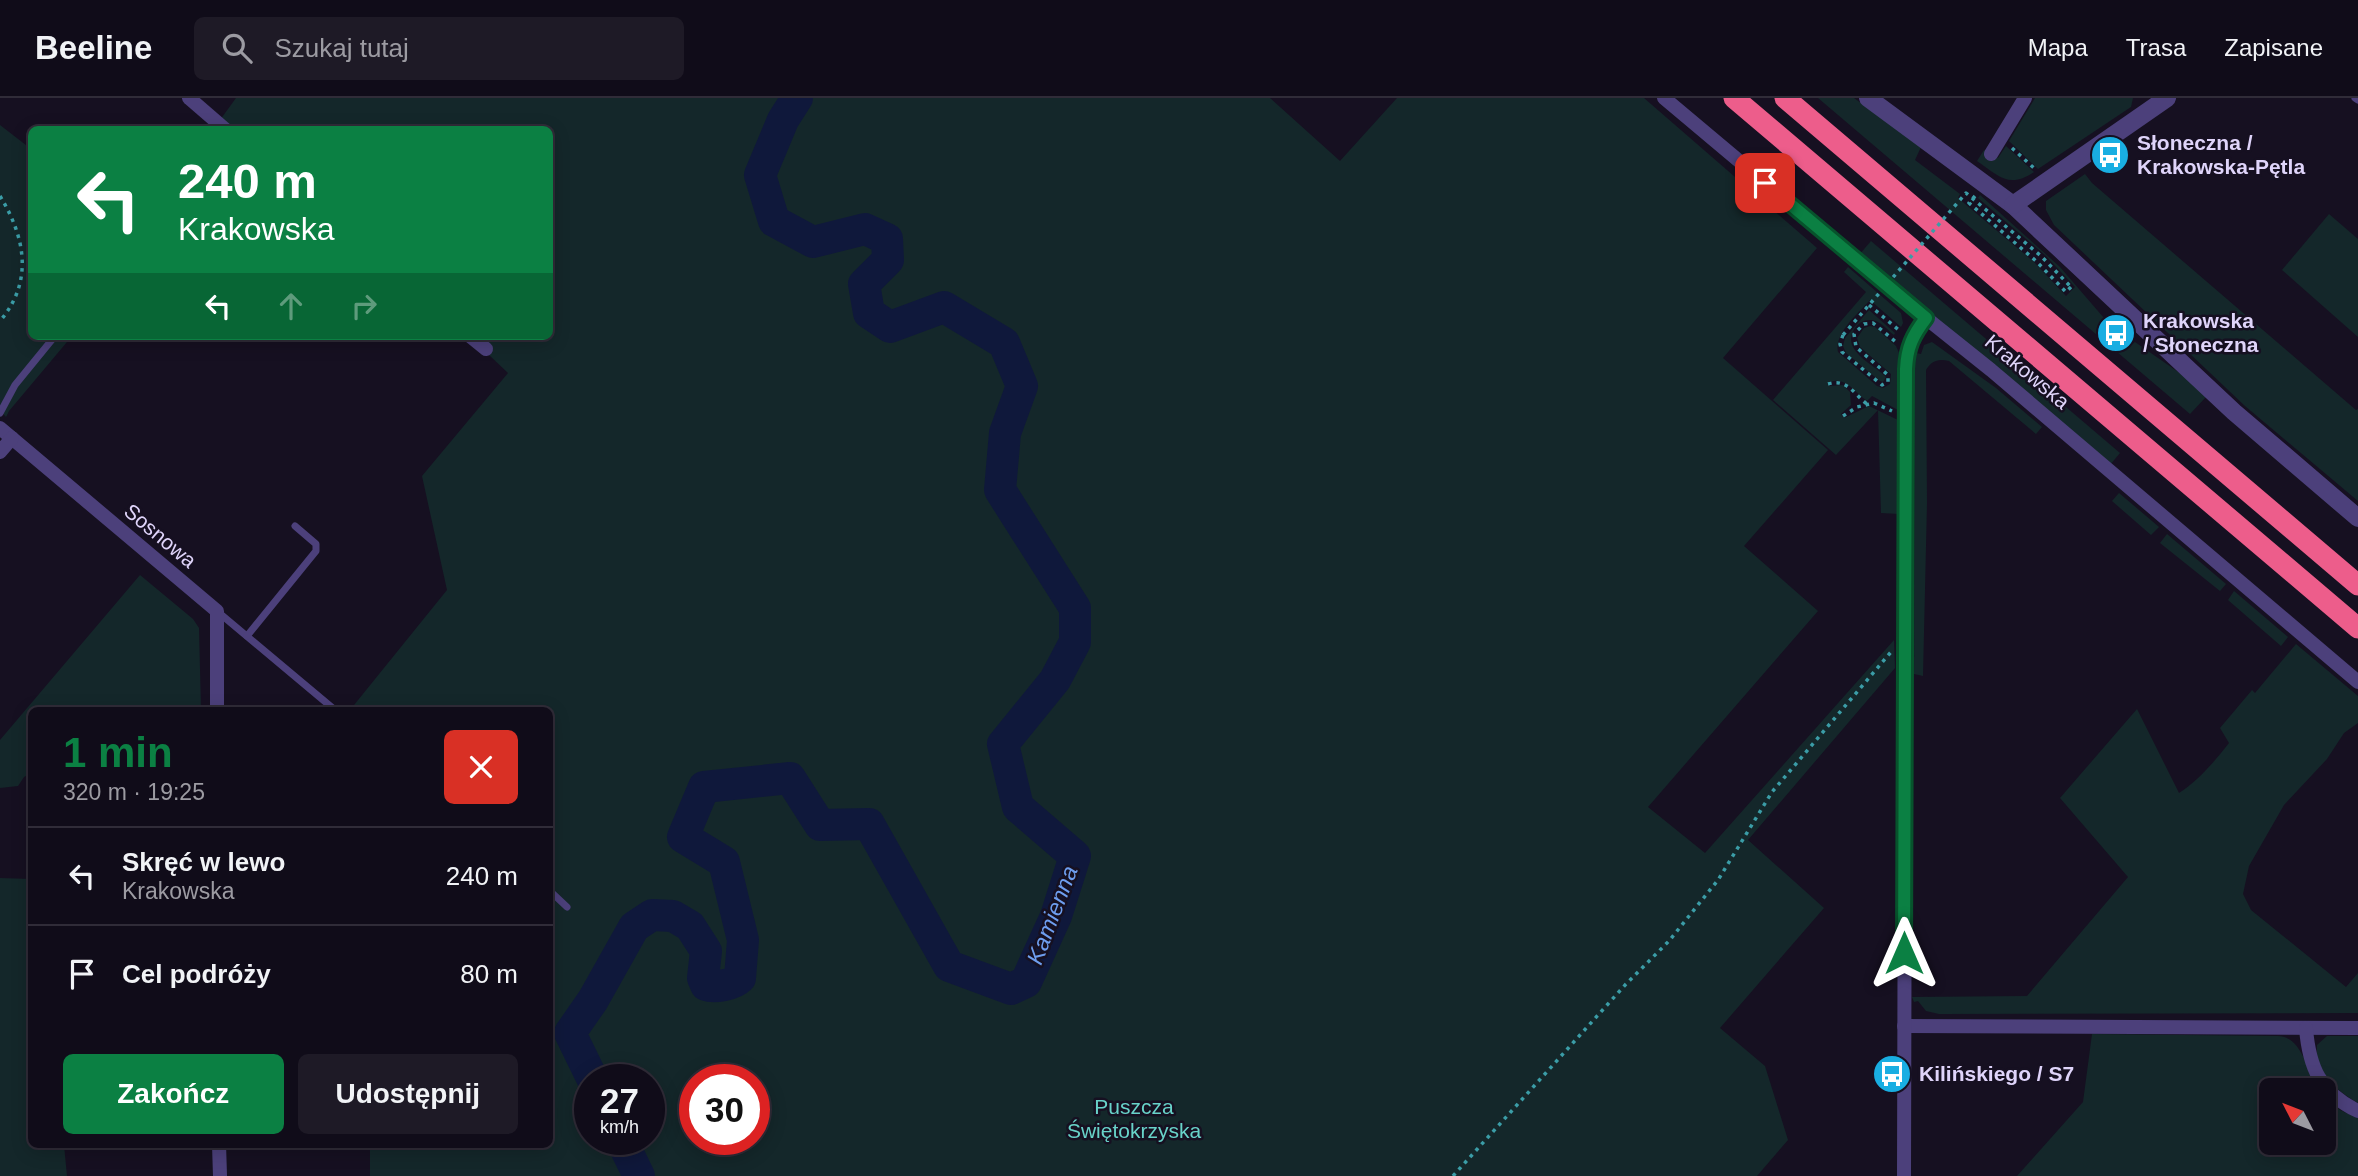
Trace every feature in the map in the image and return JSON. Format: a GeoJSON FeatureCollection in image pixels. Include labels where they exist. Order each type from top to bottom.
{"type":"FeatureCollection","features":[{"type":"Feature","properties":{"kind":"highway"},"geometry":{"type":"LineString","coordinates":[[1734,98],[2358,628]]}},
{"type":"Feature","properties":{"kind":"highway"},"geometry":{"type":"LineString","coordinates":[[1786,98],[2358,585]]}},
{"type":"Feature","properties":{"kind":"street"},"geometry":{"type":"LineString","coordinates":[[189,98],[221,126]]}},
{"type":"Feature","properties":{"kind":"street","name":"Krakowska"},"geometry":{"type":"LineString","coordinates":[[1664,98],[1991,370],[2358,682]]}},
{"type":"Feature","properties":{"kind":"street"},"geometry":{"type":"LineString","coordinates":[[1868,98],[2013,205],[2227,406],[2358,518]]}},
{"type":"Feature","properties":{"kind":"street"},"geometry":{"type":"LineString","coordinates":[[1991,154],[2025,98]]}},
{"type":"Feature","properties":{"kind":"street"},"geometry":{"type":"LineString","coordinates":[[2013,205],[2158,100]]}},
{"type":"Feature","properties":{"kind":"street"},"geometry":{"type":"LineString","coordinates":[[1904,1176],[1906,369],[1908,347],[1926,318]]}},
{"type":"Feature","properties":{"kind":"street"},"geometry":{"type":"LineString","coordinates":[[475,340],[486,349]]}},
{"type":"Feature","properties":{"kind":"street","name":"Sosnowa"},"geometry":{"type":"LineString","coordinates":[[0,428],[217,611]]}},
{"type":"Feature","properties":{"kind":"street"},"geometry":{"type":"LineString","coordinates":[[0,452],[12,438]]}},
{"type":"Feature","properties":{"kind":"street"},"geometry":{"type":"LineString","coordinates":[[217,611],[218,707]]}},
{"type":"Feature","properties":{"kind":"street"},"geometry":{"type":"LineString","coordinates":[[1904,1026],[2358,1028]]}},
{"type":"Feature","properties":{"kind":"street"},"geometry":{"type":"LineString","coordinates":[[2306,1028],[2308,1052],[2319,1078],[2335,1096],[2358,1111]]}},
{"type":"Feature","properties":{"kind":"street"},"geometry":{"type":"LineString","coordinates":[[219,1148],[220,1176]]}},
{"type":"Feature","properties":{"kind":"lane"},"geometry":{"type":"LineString","coordinates":[[0,413],[15,385],[52,340]]}},
{"type":"Feature","properties":{"kind":"lane"},"geometry":{"type":"LineString","coordinates":[[247,636],[316,551],[316,544],[295,526]]}},
{"type":"Feature","properties":{"kind":"lane"},"geometry":{"type":"LineString","coordinates":[[217,611],[331,707]]}},
{"type":"Feature","properties":{"kind":"lane"},"geometry":{"type":"LineString","coordinates":[[553,894],[567,907]]}},
{"type":"Feature","properties":{"kind":"path"},"geometry":{"type":"LineString","coordinates":[[2001,137],[2038,172],[2042,170]]}},
{"type":"Feature","properties":{"kind":"path"},"geometry":{"type":"LineString","coordinates":[[1908,347],[1898,343],[1874,324],[1867,323],[1856,332],[1854,341],[1858,349],[1888,375],[1889,380],[1884,385],[1877,383],[1845,356],[1840,346],[1842,337],[1966,193],[2041,256],[2071,287],[2066,292],[2036,261],[1969,203],[1979,192]]}},
{"type":"Feature","properties":{"kind":"path"},"geometry":{"type":"LineString","coordinates":[[0,196],[17,230],[24,260],[13,301],[0,321]]}},
{"type":"Feature","properties":{"kind":"path"},"geometry":{"type":"LineString","coordinates":[[1869,305],[1898,330]]}},
{"type":"Feature","properties":{"kind":"path"},"geometry":{"type":"LineString","coordinates":[[1828,384],[1844,384],[1867,404]]}},
{"type":"Feature","properties":{"kind":"path"},"geometry":{"type":"LineString","coordinates":[[1843,416],[1874,403],[1906,418]]}},
{"type":"Feature","properties":{"kind":"path"},"geometry":{"type":"LineString","coordinates":[[1453,1176],[1626,984],[1669,941],[1718,880],[1772,792],[1906,635]]}},
{"type":"Feature","properties":{"kind":"green space","name":"Puszcza Świętokrzyska"},"geometry":{"type":"Polygon","coordinates":[[[236,98],[1270,98],[1340,161],[1397,98],[1644,98],[1817,248],[1723,358],[1828,450],[1744,546],[1818,611],[1648,807],[1705,853],[1894,640],[1895,668],[1748,840],[1824,908],[1720,1028],[1765,1066],[1788,1140],[1757,1176],[370,1176],[370,1150],[553,1148],[553,707],[352,707],[447,590],[422,476],[508,373],[473,340],[553,340],[553,126],[227,126],[220,120],[236,98]]]}},
{"type":"Feature","properties":{"kind":"green space"},"geometry":{"type":"Polygon","coordinates":[[[1818,98],[1854,98],[1921,147],[1915,160],[1960,194],[1958,198],[2034,262],[2066,296],[2075,287],[2045,255],[1978,198],[1980,195],[2060,267],[2110,325],[2106,330],[2118,341],[2131,345],[2135,342],[2184,376],[2206,397],[2190,414],[1818,98]]]}},
{"type":"Feature","properties":{"kind":"green space"},"geometry":{"type":"Polygon","coordinates":[[[2035,98],[2133,98],[2131,107],[2038,169],[2009,141],[2035,98]]]}},
{"type":"Feature","properties":{"kind":"green space"},"geometry":{"type":"Polygon","coordinates":[[[0,125],[28,147],[28,340],[69,340],[6,417],[0,410],[0,125]]]}},
{"type":"Feature","properties":{"kind":"green space"},"geometry":{"type":"Polygon","coordinates":[[[2006,146],[2034,172],[2018,180],[2011,180],[1998,176],[1977,161],[1984,150],[1998,158],[2006,146]]]}},
{"type":"Feature","properties":{"kind":"green space"},"geometry":{"type":"Polygon","coordinates":[[[2085,174],[2092,183],[2358,409],[2358,501],[2245,406],[2054,225],[2046,210],[2046,201],[2085,174]]]}},
{"type":"Feature","properties":{"kind":"green space"},"geometry":{"type":"Polygon","coordinates":[[[2329,214],[2358,239],[2358,337],[2282,270],[2329,214]]]}},
{"type":"Feature","properties":{"kind":"green space"},"geometry":{"type":"Polygon","coordinates":[[[1871,241],[2120,453],[2110,465],[1859,255],[1871,241]]]}},
{"type":"Feature","properties":{"kind":"green space"},"geometry":{"type":"Polygon","coordinates":[[[1848,267],[1901,313],[1903,323],[1901,327],[1870,300],[1843,331],[1838,352],[1877,386],[1883,388],[1890,384],[1891,374],[1860,347],[1857,338],[1864,328],[1875,327],[1896,346],[1899,353],[1898,410],[1872,396],[1867,401],[1839,381],[1827,383],[1829,386],[1843,385],[1850,392],[1851,405],[1841,414],[1844,418],[1869,406],[1878,410],[1836,455],[1773,400],[1866,292],[1844,272],[1848,267]]]}},
{"type":"Feature","properties":{"kind":"green space"},"geometry":{"type":"Polygon","coordinates":[[[1869,310],[1895,333],[1894,335],[1877,322],[1866,320],[1854,329],[1851,342],[1859,355],[1886,377],[1883,382],[1846,353],[1843,346],[1845,338],[1869,310]]]}},
{"type":"Feature","properties":{"kind":"green space"},"geometry":{"type":"Polygon","coordinates":[[[1932,342],[1996,388],[2042,427],[2036,434],[1949,361],[1935,361],[1926,370],[1927,503],[1923,676],[1914,674],[1915,360],[1916,353],[1921,354],[1924,345],[1932,342]]]}},
{"type":"Feature","properties":{"kind":"green space"},"geometry":{"type":"Polygon","coordinates":[[[1878,410],[1898,420],[1899,514],[1881,513],[1878,410]]]}},
{"type":"Feature","properties":{"kind":"green space"},"geometry":{"type":"Polygon","coordinates":[[[2119,493],[2159,527],[2151,535],[2112,501],[2119,493]]]}},
{"type":"Feature","properties":{"kind":"green space"},"geometry":{"type":"Polygon","coordinates":[[[2167,534],[2226,584],[2220,591],[2160,543],[2167,534]]]}},
{"type":"Feature","properties":{"kind":"green space"},"geometry":{"type":"Polygon","coordinates":[[[140,575],[193,619],[199,628],[201,707],[28,707],[140,575]]]}},
{"type":"Feature","properties":{"kind":"green space"},"geometry":{"type":"Polygon","coordinates":[[[2234,591],[2288,637],[2281,646],[2228,600],[2234,591]]]}},
{"type":"Feature","properties":{"kind":"green space"},"geometry":{"type":"Polygon","coordinates":[[[2296,644],[2358,696],[2358,723],[2344,733],[2327,759],[2284,805],[2249,866],[2243,894],[2251,910],[2346,987],[2358,973],[2358,1013],[1939,1014],[1926,1011],[1918,1001],[1914,1002],[1912,997],[2027,996],[2128,877],[2060,798],[2137,709],[2179,793],[2212,764],[2229,743],[2220,728],[2252,690],[2255,693],[2296,644]]]}},
{"type":"Feature","properties":{"kind":"green space"},"geometry":{"type":"Polygon","coordinates":[[[28,707],[28,775],[18,786],[0,788],[0,740],[28,707]]]}},
{"type":"Feature","properties":{"kind":"green space"},"geometry":{"type":"Polygon","coordinates":[[[0,878],[28,879],[28,1148],[64,1148],[67,1176],[0,1176],[0,878]]]}},
{"type":"Feature","properties":{"kind":"green space"},"geometry":{"type":"Polygon","coordinates":[[[2092,1034],[2286,1038],[2299,1049],[2313,1078],[2259,1078],[2259,1155],[2336,1155],[2336,1106],[2358,1118],[2358,1176],[2017,1176],[2083,1102],[2092,1034]]]}},
{"type":"Feature","properties":{"kind":"green space"},"geometry":{"type":"Polygon","coordinates":[[[2327,1036],[2358,1036],[2358,1103],[2336,1087],[2336,1078],[2327,1078],[2319,1064],[2317,1045],[2327,1036]]]}},
{"type":"Feature","properties":{"kind":"waterway","name":"Kamienna"},"geometry":{"type":"LineString","coordinates":[[585,1064],[570,1033],[593,1000],[634,927],[652,915],[673,916],[690,926],[706,951],[703,978],[706,985],[723,985],[740,978],[743,940],[724,862],[683,837],[704,787],[790,778],[820,825],[869,824],[949,966],[1011,989],[1026,982],[1056,916],[1075,856],[1018,807],[1003,744],[1055,680],[1075,642],[1075,608],[1000,490],[1005,433],[1022,386],[1004,343],[944,307],[890,327],[869,313],[864,284],[888,260],[887,239],[865,229],[813,242],[774,221],[760,175],[783,120],[797,98]]}},
{"type":"Feature","properties":{"kind":"waterway","name":"Kamienna"},"geometry":{"type":"LineString","coordinates":[[629,1155],[639,1176]]}},
{"type":"Feature","properties":{"kind":"place","name":"Słoneczna / Krakowska-Pętla"},"geometry":{"type":"Point","coordinates":[2110,155]}},
{"type":"Feature","properties":{"kind":"place","name":"Krakowska / Słoneczna"},"geometry":{"type":"Point","coordinates":[2116,333]}},
{"type":"Feature","properties":{"kind":"place","name":"Kilińskiego / S7"},"geometry":{"type":"Point","coordinates":[1892,1074]}},
{"type":"Feature","properties":{"kind":"route"},"geometry":{"type":"LineString","coordinates":[[1765,183],[1926,318],[1908,347],[1906,369],[1904,953]]}}]}
